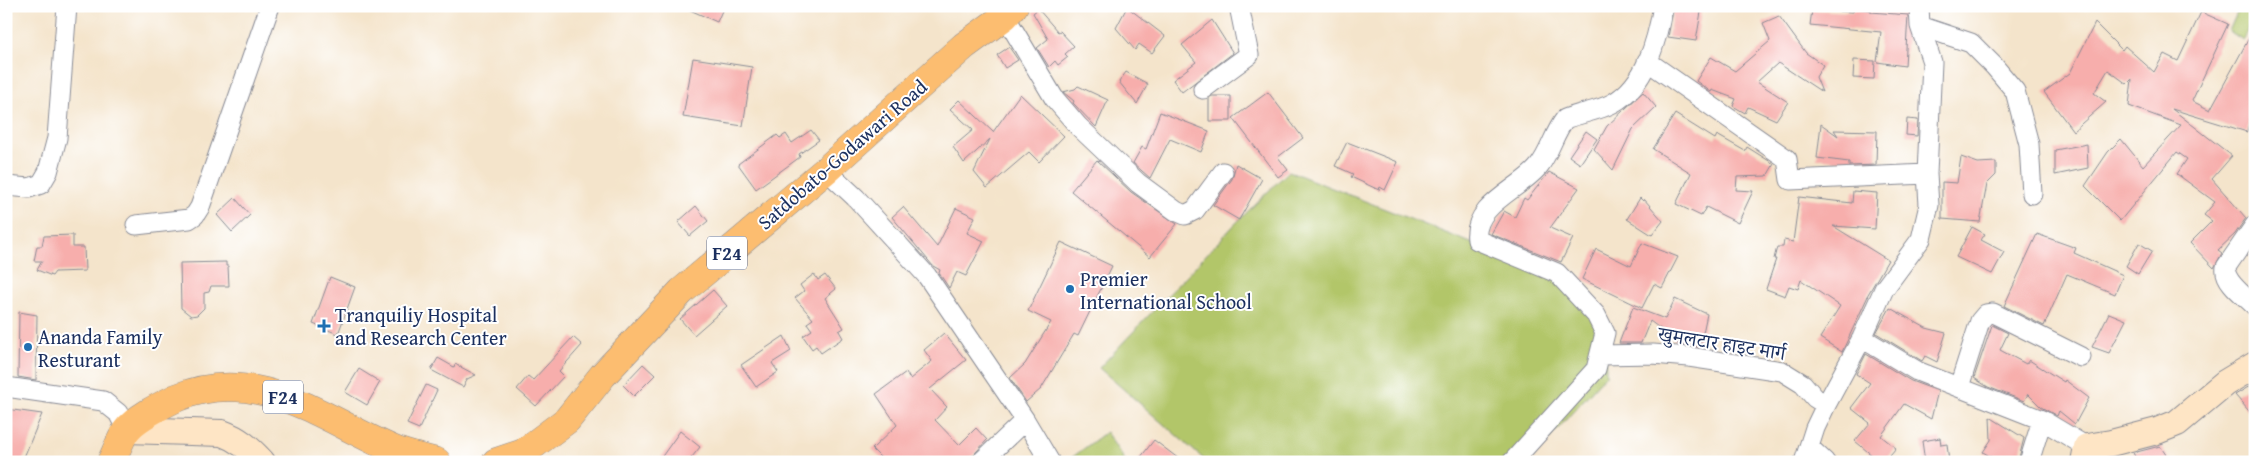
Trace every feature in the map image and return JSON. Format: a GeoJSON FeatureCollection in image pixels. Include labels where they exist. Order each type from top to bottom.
{"type":"FeatureCollection","features":[{"type":"Feature","properties":{"kind":"main road","name":"Satdobato-Godawari Road"},"geometry":{"type":"LineString","coordinates":[[496,462],[523,453],[567,420],[603,375],[682,291],[826,170],[964,46],[1009,11]]}},
{"type":"Feature","properties":{"kind":"main road"},"geometry":{"type":"LineString","coordinates":[[2086,454],[2111,443],[2157,431],[2177,423],[2225,383],[2255,364]]}},
{"type":"Feature","properties":{"kind":"main road","name":"F24"},"geometry":{"type":"LineString","coordinates":[[111,462],[127,430],[158,406],[193,391],[222,388],[248,388],[295,400],[398,452],[437,462]]}},
{"type":"Feature","properties":{"kind":"main road"},"geometry":{"type":"LineString","coordinates":[[127,430],[222,433],[233,437],[250,449],[262,462]]}},
{"type":"Feature","properties":{"kind":"street"},"geometry":{"type":"LineString","coordinates":[[6,186],[29,188],[41,184],[48,172],[56,138],[67,6]]}},
{"type":"Feature","properties":{"kind":"street"},"geometry":{"type":"LineString","coordinates":[[136,225],[189,218],[195,215],[200,207],[270,6]]}},
{"type":"Feature","properties":{"kind":"street"},"geometry":{"type":"LineString","coordinates":[[1204,89],[1249,55],[1239,6]]}},
{"type":"Feature","properties":{"kind":"street"},"geometry":{"type":"LineString","coordinates":[[1512,462],[1596,368],[1606,333],[1596,316],[1557,273],[1488,246],[1477,240],[1476,233],[1481,218],[1502,195],[1527,179],[1539,166],[1565,118],[1612,104],[1625,95],[1637,81],[1656,38],[1663,6]]}},
{"type":"Feature","properties":{"kind":"street"},"geometry":{"type":"LineString","coordinates":[[1825,462],[1807,455],[1815,428],[1862,338],[1884,289],[1922,239],[1929,205],[1927,174],[1932,62],[1920,26],[1919,6]]}},
{"type":"Feature","properties":{"kind":"street"},"geometry":{"type":"LineString","coordinates":[[1009,11],[1054,98],[1078,126],[1138,183],[1176,211],[1185,215],[1195,210],[1223,172]]}},
{"type":"Feature","properties":{"kind":"street"},"geometry":{"type":"LineString","coordinates":[[1920,26],[1971,44],[1994,66],[2015,91],[2029,144],[2032,194]]}},
{"type":"Feature","properties":{"kind":"street"},"geometry":{"type":"LineString","coordinates":[[1647,61],[1787,159],[1790,180],[1927,174]]}},
{"type":"Feature","properties":{"kind":"street"},"geometry":{"type":"LineString","coordinates":[[826,170],[856,198],[927,276],[1025,420],[1050,462]]}},
{"type":"Feature","properties":{"kind":"street"},"geometry":{"type":"LineString","coordinates":[[2255,225],[2226,267],[2225,272],[2228,278],[2255,306]]}},
{"type":"Feature","properties":{"kind":"street"},"geometry":{"type":"LineString","coordinates":[[1959,387],[1980,322],[1986,314],[1993,313],[2081,357]]}},
{"type":"Feature","properties":{"kind":"street"},"geometry":{"type":"LineString","coordinates":[[1862,338],[1917,371],[2042,420],[2086,454]]}},
{"type":"Feature","properties":{"kind":"street","name":"खुमलटार हाइट मार्ग"},"geometry":{"type":"LineString","coordinates":[[1601,355],[1653,354],[1689,357],[1782,371],[1803,384],[1815,398],[1826,405]]}},
{"type":"Feature","properties":{"kind":"street"},"geometry":{"type":"LineString","coordinates":[[6,387],[103,401],[118,413],[127,430]]}},
{"type":"Feature","properties":{"kind":"street"},"geometry":{"type":"LineString","coordinates":[[981,462],[1025,420]]}},
{"type":"Feature","properties":{"kind":"street"},"geometry":{"type":"LineString","coordinates":[[2029,462],[2042,420]]}},
{"type":"Feature","properties":{"kind":"green space"},"geometry":{"type":"Polygon","coordinates":[[[2240,6],[2255,11],[2243,40],[2229,31],[2240,6]]]}},
{"type":"Feature","properties":{"kind":"green space"},"geometry":{"type":"Polygon","coordinates":[[[1289,171],[1471,243],[1553,271],[1606,334],[1606,375],[1528,462],[1207,462],[1099,368],[1239,220],[1289,171]]]}},
{"type":"Feature","properties":{"kind":"green space"},"geometry":{"type":"Polygon","coordinates":[[[1106,432],[1126,462],[1066,462],[1106,432]]]}},
{"type":"Feature","properties":{"kind":"building"},"geometry":{"type":"Polygon","coordinates":[[[681,6],[724,6],[717,22],[681,6]]]}},
{"type":"Feature","properties":{"kind":"building"},"geometry":{"type":"Polygon","coordinates":[[[1674,6],[1702,6],[1696,41],[1668,37],[1674,6]]]}},
{"type":"Feature","properties":{"kind":"building"},"geometry":{"type":"Polygon","coordinates":[[[1127,7],[1165,36],[1152,53],[1139,44],[1135,50],[1116,28],[1127,7]]]}},
{"type":"Feature","properties":{"kind":"building"},"geometry":{"type":"Polygon","coordinates":[[[1854,8],[1871,10],[1871,12],[1908,15],[1905,66],[1877,62],[1881,32],[1810,25],[1812,10],[1853,12],[1854,8]]]}},
{"type":"Feature","properties":{"kind":"building"},"geometry":{"type":"Polygon","coordinates":[[[1038,9],[1058,32],[1060,31],[1074,46],[1065,54],[1068,57],[1058,65],[1055,61],[1049,67],[1037,48],[1048,39],[1033,13],[1038,9]]]}},
{"type":"Feature","properties":{"kind":"building"},"geometry":{"type":"Polygon","coordinates":[[[2201,12],[2228,24],[2192,101],[2210,110],[2255,27],[2255,96],[2247,132],[2172,109],[2232,156],[2212,179],[2246,218],[2235,234],[2218,250],[2222,253],[2214,268],[2190,243],[2212,221],[2204,215],[2215,202],[2177,174],[2187,159],[2177,152],[2120,221],[2085,186],[2108,152],[2121,139],[2143,166],[2181,125],[2129,106],[2132,79],[2127,84],[2108,70],[2094,93],[2106,102],[2073,131],[2044,92],[2070,73],[2095,23],[2122,50],[2125,46],[2154,72],[2164,54],[2178,61],[2201,12]]]}},
{"type":"Feature","properties":{"kind":"building"},"geometry":{"type":"Polygon","coordinates":[[[1779,16],[1806,53],[1823,65],[1816,77],[1822,92],[1778,63],[1757,82],[1788,102],[1776,120],[1748,107],[1745,113],[1733,106],[1736,99],[1712,90],[1711,92],[1696,81],[1711,57],[1735,71],[1770,41],[1763,23],[1779,16]]]}},
{"type":"Feature","properties":{"kind":"building"},"geometry":{"type":"Polygon","coordinates":[[[1212,20],[1233,53],[1182,92],[1173,80],[1196,62],[1182,45],[1212,20]]]}},
{"type":"Feature","properties":{"kind":"building"},"geometry":{"type":"Polygon","coordinates":[[[1009,47],[1018,60],[1005,68],[997,55],[1009,47]]]}},
{"type":"Feature","properties":{"kind":"building"},"geometry":{"type":"Polygon","coordinates":[[[693,58],[752,67],[743,126],[683,117],[693,58]]]}},
{"type":"Feature","properties":{"kind":"building"},"geometry":{"type":"Polygon","coordinates":[[[1854,60],[1875,61],[1874,79],[1853,78],[1854,60]]]}},
{"type":"Feature","properties":{"kind":"building"},"geometry":{"type":"Polygon","coordinates":[[[1126,72],[1148,84],[1137,104],[1119,82],[1126,72]]]}},
{"type":"Feature","properties":{"kind":"building"},"geometry":{"type":"Polygon","coordinates":[[[1078,86],[1108,100],[1096,127],[1073,103],[1074,101],[1063,92],[1075,89],[1078,86]]]}},
{"type":"Feature","properties":{"kind":"building"},"geometry":{"type":"Polygon","coordinates":[[[1268,92],[1303,138],[1278,157],[1288,170],[1278,177],[1233,118],[1268,92]]]}},
{"type":"Feature","properties":{"kind":"building"},"geometry":{"type":"Polygon","coordinates":[[[1643,92],[1656,107],[1633,129],[1613,170],[1594,149],[1607,126],[1643,92]]]}},
{"type":"Feature","properties":{"kind":"building"},"geometry":{"type":"Polygon","coordinates":[[[1020,94],[1064,136],[1039,162],[1029,152],[987,188],[974,172],[990,139],[964,163],[953,147],[973,130],[950,109],[959,100],[993,132],[1020,94]]]}},
{"type":"Feature","properties":{"kind":"building"},"geometry":{"type":"Polygon","coordinates":[[[1212,96],[1231,96],[1231,121],[1209,121],[1209,98],[1212,96]]]}},
{"type":"Feature","properties":{"kind":"building"},"geometry":{"type":"Polygon","coordinates":[[[1160,112],[1209,131],[1201,152],[1170,139],[1150,178],[1133,163],[1142,147],[1146,149],[1160,112]]]}},
{"type":"Feature","properties":{"kind":"building"},"geometry":{"type":"Polygon","coordinates":[[[1675,114],[1715,139],[1717,135],[1745,151],[1747,147],[1774,164],[1767,176],[1737,177],[1736,190],[1753,191],[1738,223],[1706,207],[1701,216],[1676,204],[1691,173],[1653,149],[1675,114]]]}},
{"type":"Feature","properties":{"kind":"building"},"geometry":{"type":"Polygon","coordinates":[[[1907,119],[1918,120],[1917,136],[1906,135],[1907,119]]]}},
{"type":"Feature","properties":{"kind":"building"},"geometry":{"type":"Polygon","coordinates":[[[1821,124],[1838,136],[1834,130],[1877,131],[1876,165],[1849,166],[1849,162],[1817,158],[1821,124]]]}},
{"type":"Feature","properties":{"kind":"building"},"geometry":{"type":"Polygon","coordinates":[[[811,130],[819,140],[799,154],[800,157],[756,189],[738,164],[777,135],[780,138],[786,134],[792,143],[811,130]]]}},
{"type":"Feature","properties":{"kind":"building"},"geometry":{"type":"Polygon","coordinates":[[[1586,131],[1597,139],[1580,164],[1569,156],[1586,131]]]}},
{"type":"Feature","properties":{"kind":"building"},"geometry":{"type":"Polygon","coordinates":[[[1347,142],[1398,162],[1385,190],[1380,187],[1379,190],[1351,177],[1353,174],[1335,166],[1347,142]]]}},
{"type":"Feature","properties":{"kind":"building"},"geometry":{"type":"Polygon","coordinates":[[[2087,144],[2088,168],[2055,175],[2055,150],[2087,144]]]}},
{"type":"Feature","properties":{"kind":"building"},"geometry":{"type":"Polygon","coordinates":[[[1961,157],[1978,163],[1996,162],[1996,175],[1987,184],[1980,222],[1942,219],[1942,182],[1957,183],[1961,157]]]}},
{"type":"Feature","properties":{"kind":"building"},"geometry":{"type":"Polygon","coordinates":[[[1097,160],[1131,192],[1177,224],[1150,257],[1071,191],[1097,160]]]}},
{"type":"Feature","properties":{"kind":"building"},"geometry":{"type":"Polygon","coordinates":[[[1236,164],[1262,179],[1239,220],[1213,205],[1232,179],[1236,164]]]}},
{"type":"Feature","properties":{"kind":"building"},"geometry":{"type":"Polygon","coordinates":[[[1549,172],[1579,188],[1550,228],[1573,238],[1561,262],[1491,234],[1504,211],[1515,217],[1524,198],[1527,200],[1549,172]]]}},
{"type":"Feature","properties":{"kind":"building"},"geometry":{"type":"Polygon","coordinates":[[[1853,191],[1877,193],[1875,229],[1833,226],[1888,260],[1867,296],[1842,352],[1820,338],[1840,306],[1801,280],[1798,289],[1789,286],[1785,296],[1766,289],[1776,259],[1774,259],[1777,247],[1783,247],[1784,240],[1793,242],[1799,197],[1852,203],[1853,191]]]}},
{"type":"Feature","properties":{"kind":"building"},"geometry":{"type":"Polygon","coordinates":[[[235,198],[250,215],[232,232],[217,215],[235,198]]]}},
{"type":"Feature","properties":{"kind":"building"},"geometry":{"type":"Polygon","coordinates":[[[1640,198],[1643,201],[1644,199],[1663,221],[1652,235],[1627,219],[1640,198]]]}},
{"type":"Feature","properties":{"kind":"building"},"geometry":{"type":"Polygon","coordinates":[[[696,206],[708,221],[690,236],[678,222],[696,206]]]}},
{"type":"Feature","properties":{"kind":"building"},"geometry":{"type":"Polygon","coordinates":[[[903,207],[937,247],[956,208],[975,217],[967,233],[984,241],[966,276],[957,272],[949,288],[939,273],[940,270],[933,266],[892,217],[903,207]]]}},
{"type":"Feature","properties":{"kind":"building"},"geometry":{"type":"Polygon","coordinates":[[[1972,227],[1985,234],[1981,240],[2004,252],[1992,274],[1956,257],[1972,227]]]}},
{"type":"Feature","properties":{"kind":"building"},"geometry":{"type":"Polygon","coordinates":[[[2037,234],[2076,248],[2074,253],[2123,275],[2115,294],[2067,274],[2044,326],[2004,306],[2037,234]]]}},
{"type":"Feature","properties":{"kind":"building"},"geometry":{"type":"Polygon","coordinates":[[[73,235],[73,247],[84,247],[85,271],[55,272],[52,276],[37,270],[42,261],[34,261],[37,246],[42,246],[44,236],[73,235]]]}},
{"type":"Feature","properties":{"kind":"building","name":"Premier International School"},"geometry":{"type":"Polygon","coordinates":[[[1061,242],[1112,266],[1078,336],[1074,334],[1041,389],[1026,402],[1010,378],[1025,364],[1051,322],[1028,311],[1061,242]]]}},
{"type":"Feature","properties":{"kind":"building"},"geometry":{"type":"Polygon","coordinates":[[[1642,243],[1678,257],[1662,288],[1654,284],[1642,308],[1582,279],[1596,249],[1631,266],[1642,243]]]}},
{"type":"Feature","properties":{"kind":"building"},"geometry":{"type":"Polygon","coordinates":[[[2139,243],[2152,251],[2138,274],[2126,266],[2139,243]]]}},
{"type":"Feature","properties":{"kind":"building"},"geometry":{"type":"Polygon","coordinates":[[[226,262],[229,286],[211,286],[209,292],[204,293],[204,308],[197,315],[191,316],[181,308],[180,263],[226,262]]]}},
{"type":"Feature","properties":{"kind":"building"},"geometry":{"type":"Polygon","coordinates":[[[814,274],[818,280],[825,275],[836,289],[825,298],[844,328],[839,331],[843,338],[821,353],[816,346],[812,349],[803,336],[812,330],[807,323],[813,319],[795,298],[804,291],[800,285],[814,274]]]}},
{"type":"Feature","properties":{"kind":"building"},"geometry":{"type":"Polygon","coordinates":[[[330,277],[355,287],[338,334],[313,324],[330,277]]]}},
{"type":"Feature","properties":{"kind":"building"},"geometry":{"type":"Polygon","coordinates":[[[713,290],[727,306],[694,335],[680,319],[713,290]]]}},
{"type":"Feature","properties":{"kind":"building"},"geometry":{"type":"Polygon","coordinates":[[[1675,299],[1707,314],[1700,347],[1678,345],[1678,342],[1650,321],[1641,343],[1619,343],[1633,307],[1665,319],[1675,299]]]}},
{"type":"Feature","properties":{"kind":"building"},"geometry":{"type":"Polygon","coordinates":[[[1890,308],[1926,328],[1946,333],[1937,362],[1925,356],[1922,361],[1876,333],[1890,308]]]}},
{"type":"Feature","properties":{"kind":"building","name":"Ananda Family Resturant"},"geometry":{"type":"Polygon","coordinates":[[[19,312],[37,315],[36,380],[18,377],[19,312]]]}},
{"type":"Feature","properties":{"kind":"building"},"geometry":{"type":"Polygon","coordinates":[[[2109,313],[2126,320],[2109,353],[2092,347],[2109,313]]]}},
{"type":"Feature","properties":{"kind":"building"},"geometry":{"type":"Polygon","coordinates":[[[1992,325],[2008,333],[2000,350],[2026,364],[2029,360],[2064,382],[2065,380],[2089,398],[2075,424],[2059,411],[2057,416],[2041,407],[2028,394],[2024,401],[1988,387],[1974,378],[1992,325]]]}},
{"type":"Feature","properties":{"kind":"building"},"geometry":{"type":"Polygon","coordinates":[[[944,333],[966,360],[930,389],[947,407],[935,420],[959,445],[976,428],[987,440],[967,462],[885,462],[872,449],[897,425],[876,394],[906,372],[910,379],[932,361],[924,350],[944,333]]]}},
{"type":"Feature","properties":{"kind":"building"},"geometry":{"type":"Polygon","coordinates":[[[784,336],[791,351],[772,363],[778,372],[756,387],[741,365],[784,336]]]}},
{"type":"Feature","properties":{"kind":"building"},"geometry":{"type":"Polygon","coordinates":[[[573,337],[582,345],[559,371],[564,376],[536,406],[517,389],[528,376],[533,380],[573,337]]]}},
{"type":"Feature","properties":{"kind":"building"},"geometry":{"type":"Polygon","coordinates":[[[1866,354],[1911,381],[1938,391],[1931,419],[1904,404],[1881,436],[1896,448],[1884,462],[1880,462],[1855,441],[1870,423],[1851,408],[1870,383],[1856,374],[1866,354]]]}},
{"type":"Feature","properties":{"kind":"building"},"geometry":{"type":"Polygon","coordinates":[[[438,358],[454,367],[455,364],[476,375],[467,379],[463,387],[431,370],[438,358]]]}},
{"type":"Feature","properties":{"kind":"building"},"geometry":{"type":"Polygon","coordinates":[[[643,364],[655,375],[634,396],[623,385],[643,364]]]}},
{"type":"Feature","properties":{"kind":"building"},"geometry":{"type":"Polygon","coordinates":[[[359,369],[380,382],[367,405],[345,392],[359,369]]]}},
{"type":"Feature","properties":{"kind":"building"},"geometry":{"type":"Polygon","coordinates":[[[2255,383],[2255,418],[2235,395],[2255,383]]]}},
{"type":"Feature","properties":{"kind":"building"},"geometry":{"type":"Polygon","coordinates":[[[426,385],[437,390],[419,429],[407,424],[426,385]]]}},
{"type":"Feature","properties":{"kind":"building"},"geometry":{"type":"Polygon","coordinates":[[[6,409],[42,414],[22,462],[6,462],[6,409]]]}},
{"type":"Feature","properties":{"kind":"building"},"geometry":{"type":"Polygon","coordinates":[[[1990,417],[2024,438],[2018,462],[1999,462],[1983,452],[1991,440],[1990,417]]]}},
{"type":"Feature","properties":{"kind":"building"},"geometry":{"type":"Polygon","coordinates":[[[680,431],[700,447],[688,462],[658,462],[680,431]]]}},
{"type":"Feature","properties":{"kind":"building"},"geometry":{"type":"Polygon","coordinates":[[[1940,438],[1941,445],[1947,444],[1949,462],[1925,462],[1922,441],[1940,438]]]}},
{"type":"Feature","properties":{"kind":"building"},"geometry":{"type":"Polygon","coordinates":[[[1154,440],[1183,462],[1137,462],[1154,440]]]}},
{"type":"Feature","properties":{"kind":"building"},"geometry":{"type":"Polygon","coordinates":[[[2160,446],[2171,462],[2128,462],[2136,458],[2133,453],[2160,446]]]}},
{"type":"Feature","properties":{"kind":"place","name":"Premier International School"},"geometry":{"type":"Point","coordinates":[1070,289]}},
{"type":"Feature","properties":{"kind":"place","name":"Tranquiliy Hospital and Research Center"},"geometry":{"type":"Point","coordinates":[324,326]}},
{"type":"Feature","properties":{"kind":"place","name":"Ananda Family Resturant"},"geometry":{"type":"Point","coordinates":[28,347]}}]}
